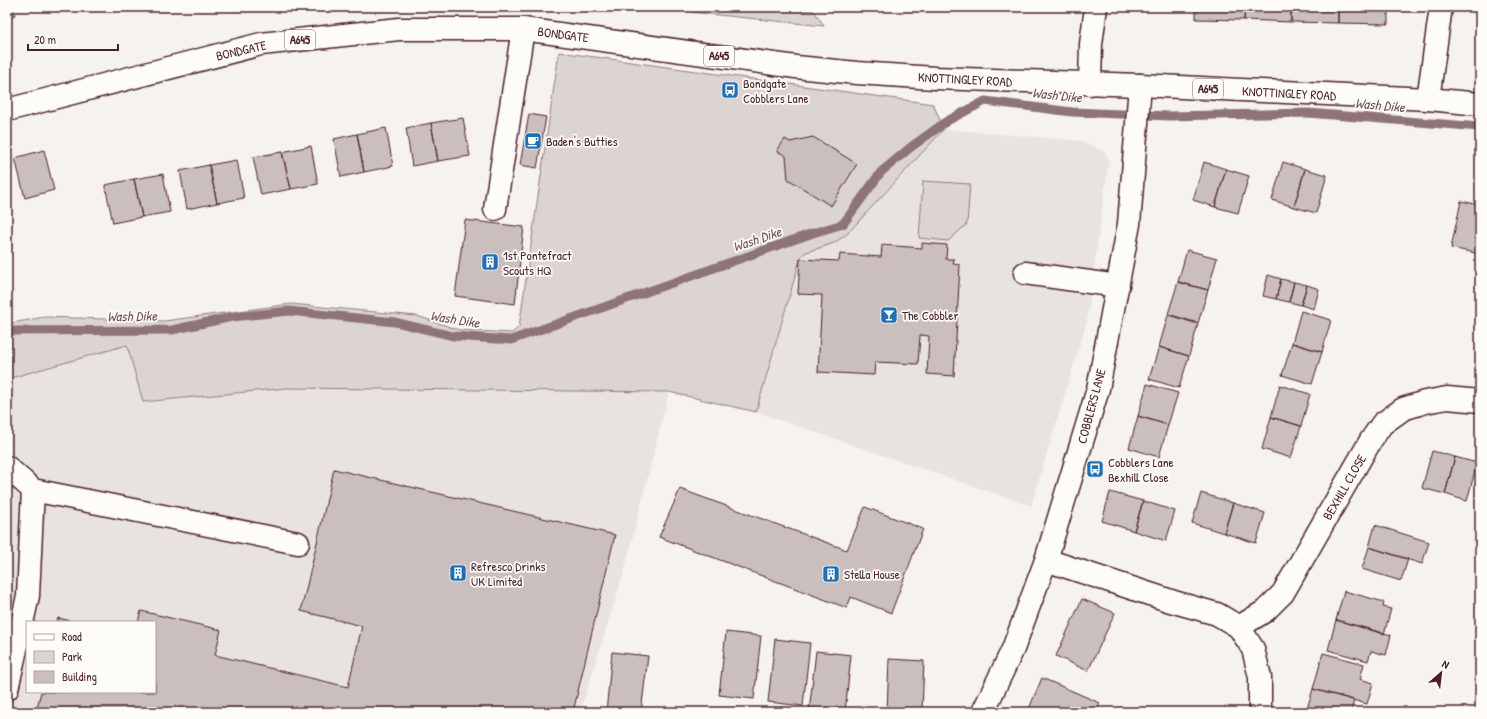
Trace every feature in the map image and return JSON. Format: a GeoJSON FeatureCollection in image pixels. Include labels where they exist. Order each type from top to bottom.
{"type":"FeatureCollection","features":[{"type":"Feature","properties":{"kind":"main road"},"geometry":{"type":"LineString","coordinates":[[1090,84],[1091,44],[1096,7]]}},
{"type":"Feature","properties":{"kind":"main road"},"geometry":{"type":"LineString","coordinates":[[1428,98],[1441,7]]}},
{"type":"Feature","properties":{"kind":"main road","name":"BONDGATE"},"geometry":{"type":"LineString","coordinates":[[7,110],[261,44],[399,29],[523,29],[601,39]]}},
{"type":"Feature","properties":{"kind":"main road"},"geometry":{"type":"LineString","coordinates":[[495,209],[523,29]]}},
{"type":"Feature","properties":{"kind":"main road","name":"KNOTTINGLEY ROAD"},"geometry":{"type":"LineString","coordinates":[[601,39],[796,67],[858,73],[935,78],[1140,85],[1428,98],[1480,104]]}},
{"type":"Feature","properties":{"kind":"main road","name":"COBBLERS LANE"},"geometry":{"type":"LineString","coordinates":[[983,712],[1013,649],[1046,560],[1098,389],[1129,224],[1140,85]]}},
{"type":"Feature","properties":{"kind":"main road"},"geometry":{"type":"LineString","coordinates":[[1025,273],[1118,286]]}},
{"type":"Feature","properties":{"kind":"main road","name":"BEXHILL CLOSE"},"geometry":{"type":"LineString","coordinates":[[1239,627],[1265,611],[1283,592],[1371,440],[1382,424],[1403,409],[1425,402],[1447,398],[1480,401]]}},
{"type":"Feature","properties":{"kind":"main road"},"geometry":{"type":"LineString","coordinates":[[7,468],[33,490],[298,543]]}},
{"type":"Feature","properties":{"kind":"main road"},"geometry":{"type":"LineString","coordinates":[[7,689],[28,596],[33,490]]}},
{"type":"Feature","properties":{"kind":"main road"},"geometry":{"type":"LineString","coordinates":[[1046,560],[1174,602],[1218,614],[1239,627],[1252,649],[1260,676],[1260,712]]}},
{"type":"Feature","properties":{"kind":"shaded area"},"geometry":{"type":"Polygon","coordinates":[[[944,129],[1083,141],[1105,152],[1109,159],[1087,321],[1031,506],[756,412],[800,259],[804,252],[834,243],[847,234],[944,129]]]}},
{"type":"Feature","properties":{"kind":"shaded area"},"geometry":{"type":"Polygon","coordinates":[[[127,345],[144,402],[287,388],[669,392],[625,569],[580,712],[7,712],[7,379],[127,345]]]}},
{"type":"Feature","properties":{"kind":"green space"},"geometry":{"type":"Polygon","coordinates":[[[666,7],[772,7],[814,11],[824,26],[699,13],[666,7]]]}},
{"type":"Feature","properties":{"kind":"green space"},"geometry":{"type":"Polygon","coordinates":[[[559,52],[933,104],[944,129],[847,234],[834,243],[804,253],[800,259],[756,412],[669,392],[287,388],[143,402],[127,345],[7,379],[7,324],[44,317],[164,321],[291,304],[417,316],[459,330],[512,333],[519,327],[559,52]]]}},
{"type":"Feature","properties":{"kind":"green space"},"geometry":{"type":"Polygon","coordinates":[[[923,181],[970,184],[967,224],[948,241],[919,238],[923,181]]]}},
{"type":"Feature","properties":{"kind":"building"},"geometry":{"type":"Polygon","coordinates":[[[7,7],[11,7],[15,15],[7,19],[7,7]]]}},
{"type":"Feature","properties":{"kind":"building"},"geometry":{"type":"Polygon","coordinates":[[[1196,7],[1245,7],[1244,20],[1196,19],[1196,7]]]}},
{"type":"Feature","properties":{"kind":"building"},"geometry":{"type":"Polygon","coordinates":[[[1245,7],[1291,7],[1291,22],[1244,20],[1245,7]]]}},
{"type":"Feature","properties":{"kind":"building"},"geometry":{"type":"Polygon","coordinates":[[[1291,7],[1338,7],[1338,23],[1291,22],[1291,7]]]}},
{"type":"Feature","properties":{"kind":"building"},"geometry":{"type":"Polygon","coordinates":[[[1338,7],[1388,7],[1388,24],[1338,23],[1338,7]]]}},
{"type":"Feature","properties":{"kind":"building","name":"Baden's Butties"},"geometry":{"type":"Polygon","coordinates":[[[529,114],[546,117],[537,168],[520,165],[529,114]]]}},
{"type":"Feature","properties":{"kind":"building"},"geometry":{"type":"Polygon","coordinates":[[[463,118],[470,156],[438,161],[431,123],[463,118]]]}},
{"type":"Feature","properties":{"kind":"building"},"geometry":{"type":"Polygon","coordinates":[[[431,123],[438,161],[412,166],[406,128],[431,123]]]}},
{"type":"Feature","properties":{"kind":"building"},"geometry":{"type":"Polygon","coordinates":[[[386,128],[393,166],[364,172],[357,134],[386,128]]]}},
{"type":"Feature","properties":{"kind":"building"},"geometry":{"type":"Polygon","coordinates":[[[357,134],[364,172],[341,177],[334,139],[357,134]]]}},
{"type":"Feature","properties":{"kind":"building"},"geometry":{"type":"Polygon","coordinates":[[[813,137],[857,164],[831,206],[788,179],[786,156],[777,151],[785,139],[790,142],[813,137]]]}},
{"type":"Feature","properties":{"kind":"building"},"geometry":{"type":"Polygon","coordinates":[[[311,146],[318,184],[291,189],[282,152],[311,146]]]}},
{"type":"Feature","properties":{"kind":"building"},"geometry":{"type":"Polygon","coordinates":[[[44,150],[54,190],[25,198],[15,158],[44,150]]]}},
{"type":"Feature","properties":{"kind":"building"},"geometry":{"type":"Polygon","coordinates":[[[282,152],[291,189],[261,195],[253,157],[282,152]]]}},
{"type":"Feature","properties":{"kind":"building"},"geometry":{"type":"Polygon","coordinates":[[[237,160],[244,198],[217,203],[209,165],[237,160]]]}},
{"type":"Feature","properties":{"kind":"building"},"geometry":{"type":"Polygon","coordinates":[[[1204,162],[1226,169],[1215,207],[1193,200],[1204,162]]]}},
{"type":"Feature","properties":{"kind":"building"},"geometry":{"type":"Polygon","coordinates":[[[1283,162],[1305,169],[1294,207],[1272,200],[1283,162]]]}},
{"type":"Feature","properties":{"kind":"building"},"geometry":{"type":"Polygon","coordinates":[[[209,165],[217,203],[187,209],[180,171],[209,165]]]}},
{"type":"Feature","properties":{"kind":"building"},"geometry":{"type":"Polygon","coordinates":[[[1226,169],[1249,176],[1238,213],[1215,207],[1226,169]]]}},
{"type":"Feature","properties":{"kind":"building"},"geometry":{"type":"Polygon","coordinates":[[[1305,169],[1327,175],[1316,213],[1294,207],[1305,169]]]}},
{"type":"Feature","properties":{"kind":"building"},"geometry":{"type":"Polygon","coordinates":[[[163,174],[170,212],[142,217],[134,179],[163,174]]]}},
{"type":"Feature","properties":{"kind":"building"},"geometry":{"type":"Polygon","coordinates":[[[134,179],[142,217],[113,223],[105,185],[134,179]]]}},
{"type":"Feature","properties":{"kind":"building"},"geometry":{"type":"Polygon","coordinates":[[[1461,201],[1480,205],[1480,254],[1451,248],[1461,201]]]}},
{"type":"Feature","properties":{"kind":"building","name":"1st Pontefract Scouts HQ"},"geometry":{"type":"Polygon","coordinates":[[[465,220],[524,227],[515,304],[455,296],[465,220]]]}},
{"type":"Feature","properties":{"kind":"building","name":"The Cobbler"},"geometry":{"type":"Polygon","coordinates":[[[922,243],[947,245],[946,259],[954,259],[953,264],[960,265],[954,376],[927,374],[929,336],[920,335],[918,364],[875,362],[874,375],[818,372],[822,295],[798,294],[800,259],[839,261],[840,254],[881,257],[882,245],[922,248],[922,243]]]}},
{"type":"Feature","properties":{"kind":"building"},"geometry":{"type":"Polygon","coordinates":[[[1187,250],[1217,258],[1208,290],[1178,282],[1187,250]]]}},
{"type":"Feature","properties":{"kind":"building"},"geometry":{"type":"Polygon","coordinates":[[[1268,275],[1281,279],[1276,299],[1263,296],[1268,275]]]}},
{"type":"Feature","properties":{"kind":"building"},"geometry":{"type":"Polygon","coordinates":[[[1281,279],[1294,282],[1289,302],[1276,299],[1281,279]]]}},
{"type":"Feature","properties":{"kind":"building"},"geometry":{"type":"Polygon","coordinates":[[[1178,282],[1208,290],[1198,323],[1168,314],[1178,282]]]}},
{"type":"Feature","properties":{"kind":"building"},"geometry":{"type":"Polygon","coordinates":[[[1294,282],[1307,285],[1301,305],[1289,302],[1294,282]]]}},
{"type":"Feature","properties":{"kind":"building"},"geometry":{"type":"Polygon","coordinates":[[[1307,285],[1319,289],[1314,309],[1301,305],[1307,285]]]}},
{"type":"Feature","properties":{"kind":"building"},"geometry":{"type":"Polygon","coordinates":[[[1301,311],[1331,320],[1322,352],[1292,343],[1301,311]]]}},
{"type":"Feature","properties":{"kind":"building"},"geometry":{"type":"Polygon","coordinates":[[[1168,315],[1198,324],[1189,356],[1159,347],[1168,315]]]}},
{"type":"Feature","properties":{"kind":"building"},"geometry":{"type":"Polygon","coordinates":[[[1292,343],[1322,352],[1312,384],[1282,375],[1292,343]]]}},
{"type":"Feature","properties":{"kind":"building"},"geometry":{"type":"Polygon","coordinates":[[[1480,343],[1480,366],[1475,365],[1480,343]]]}},
{"type":"Feature","properties":{"kind":"building"},"geometry":{"type":"Polygon","coordinates":[[[1159,347],[1189,356],[1179,388],[1149,379],[1159,347]]]}},
{"type":"Feature","properties":{"kind":"building"},"geometry":{"type":"Polygon","coordinates":[[[1147,384],[1178,393],[1168,425],[1138,416],[1147,384]]]}},
{"type":"Feature","properties":{"kind":"building"},"geometry":{"type":"Polygon","coordinates":[[[1280,385],[1310,394],[1301,426],[1271,417],[1280,385]]]}},
{"type":"Feature","properties":{"kind":"building"},"geometry":{"type":"Polygon","coordinates":[[[1138,416],[1168,425],[1159,457],[1129,448],[1138,416]]]}},
{"type":"Feature","properties":{"kind":"building"},"geometry":{"type":"Polygon","coordinates":[[[1271,417],[1301,426],[1291,458],[1262,449],[1271,417]]]}},
{"type":"Feature","properties":{"kind":"building"},"geometry":{"type":"Polygon","coordinates":[[[1432,451],[1455,457],[1445,494],[1422,488],[1432,451]]]}},
{"type":"Feature","properties":{"kind":"building"},"geometry":{"type":"Polygon","coordinates":[[[1455,457],[1477,463],[1467,501],[1445,494],[1455,457]]]}},
{"type":"Feature","properties":{"kind":"building","name":"Refresco Drinks UK Limited"},"geometry":{"type":"Polygon","coordinates":[[[334,469],[615,535],[573,712],[36,712],[41,693],[156,693],[156,621],[138,621],[141,611],[221,630],[215,655],[348,687],[362,626],[301,611],[334,469]]]}},
{"type":"Feature","properties":{"kind":"building","name":"Stella House"},"geometry":{"type":"Polygon","coordinates":[[[680,489],[847,550],[865,507],[923,529],[891,613],[851,597],[847,608],[659,537],[680,489]]]}},
{"type":"Feature","properties":{"kind":"building"},"geometry":{"type":"Polygon","coordinates":[[[1110,492],[1143,501],[1134,531],[1102,521],[1110,492]]]}},
{"type":"Feature","properties":{"kind":"building"},"geometry":{"type":"Polygon","coordinates":[[[1201,493],[1233,503],[1224,533],[1192,523],[1201,493]]]}},
{"type":"Feature","properties":{"kind":"building"},"geometry":{"type":"Polygon","coordinates":[[[1143,501],[1175,511],[1166,541],[1134,531],[1143,501]]]}},
{"type":"Feature","properties":{"kind":"building"},"geometry":{"type":"Polygon","coordinates":[[[1233,503],[1265,513],[1256,543],[1224,533],[1233,503]]]}},
{"type":"Feature","properties":{"kind":"building"},"geometry":{"type":"Polygon","coordinates":[[[1375,525],[1429,542],[1422,564],[1369,547],[1375,525]]]}},
{"type":"Feature","properties":{"kind":"building"},"geometry":{"type":"Polygon","coordinates":[[[1369,547],[1408,559],[1401,581],[1362,569],[1369,547]]]}},
{"type":"Feature","properties":{"kind":"building"},"geometry":{"type":"Polygon","coordinates":[[[1344,591],[1384,602],[1383,607],[1391,609],[1384,634],[1336,620],[1344,591]]]}},
{"type":"Feature","properties":{"kind":"building"},"geometry":{"type":"Polygon","coordinates":[[[1082,599],[1115,613],[1088,671],[1056,656],[1082,599]]]}},
{"type":"Feature","properties":{"kind":"building"},"geometry":{"type":"Polygon","coordinates":[[[58,618],[72,621],[57,621],[58,618]]]}},
{"type":"Feature","properties":{"kind":"building"},"geometry":{"type":"Polygon","coordinates":[[[1336,620],[1391,635],[1386,655],[1371,651],[1368,661],[1328,650],[1336,620]]]}},
{"type":"Feature","properties":{"kind":"building"},"geometry":{"type":"Polygon","coordinates":[[[726,632],[761,636],[754,699],[719,695],[726,632]]]}},
{"type":"Feature","properties":{"kind":"building"},"geometry":{"type":"Polygon","coordinates":[[[775,639],[810,643],[803,706],[768,702],[775,639]]]}},
{"type":"Feature","properties":{"kind":"building"},"geometry":{"type":"Polygon","coordinates":[[[816,651],[851,655],[845,712],[809,712],[816,651]]]}},
{"type":"Feature","properties":{"kind":"building"},"geometry":{"type":"Polygon","coordinates":[[[612,652],[648,656],[641,712],[606,712],[612,652]]]}},
{"type":"Feature","properties":{"kind":"building"},"geometry":{"type":"Polygon","coordinates":[[[1323,653],[1364,664],[1360,679],[1373,683],[1367,704],[1313,689],[1323,653]]]}},
{"type":"Feature","properties":{"kind":"building"},"geometry":{"type":"Polygon","coordinates":[[[889,659],[924,661],[922,712],[887,712],[889,659]]]}},
{"type":"Feature","properties":{"kind":"building"},"geometry":{"type":"Polygon","coordinates":[[[1042,678],[1100,703],[1096,712],[1028,711],[1042,678]]]}},
{"type":"Feature","properties":{"kind":"building"},"geometry":{"type":"Polygon","coordinates":[[[1313,689],[1354,700],[1351,712],[1306,712],[1313,689]]]}},
{"type":"Feature","properties":{"kind":"waterway","name":"Wash Dike"},"geometry":{"type":"LineString","coordinates":[[7,331],[172,330],[232,317],[289,311],[395,322],[453,336],[511,340],[813,233],[843,224],[881,172],[911,147],[947,121],[985,101],[1072,112],[1169,116],[1308,113],[1480,127]]}},
{"type":"Feature","properties":{"kind":"place","name":"Bondgate Cobblers Lane"},"geometry":{"type":"Point","coordinates":[730,90]}},
{"type":"Feature","properties":{"kind":"place","name":"Baden's Butties"},"geometry":{"type":"Point","coordinates":[533,141]}},
{"type":"Feature","properties":{"kind":"place","name":"1st Pontefract Scouts HQ"},"geometry":{"type":"Point","coordinates":[490,262]}},
{"type":"Feature","properties":{"kind":"place","name":"The Cobbler"},"geometry":{"type":"Point","coordinates":[889,315]}},
{"type":"Feature","properties":{"kind":"place","name":"Cobblers Lane Bexhill Close"},"geometry":{"type":"Point","coordinates":[1095,469]}},
{"type":"Feature","properties":{"kind":"place","name":"Refresco Drinks UK Limited"},"geometry":{"type":"Point","coordinates":[458,573]}},
{"type":"Feature","properties":{"kind":"place","name":"Stella House"},"geometry":{"type":"Point","coordinates":[831,574]}}]}
